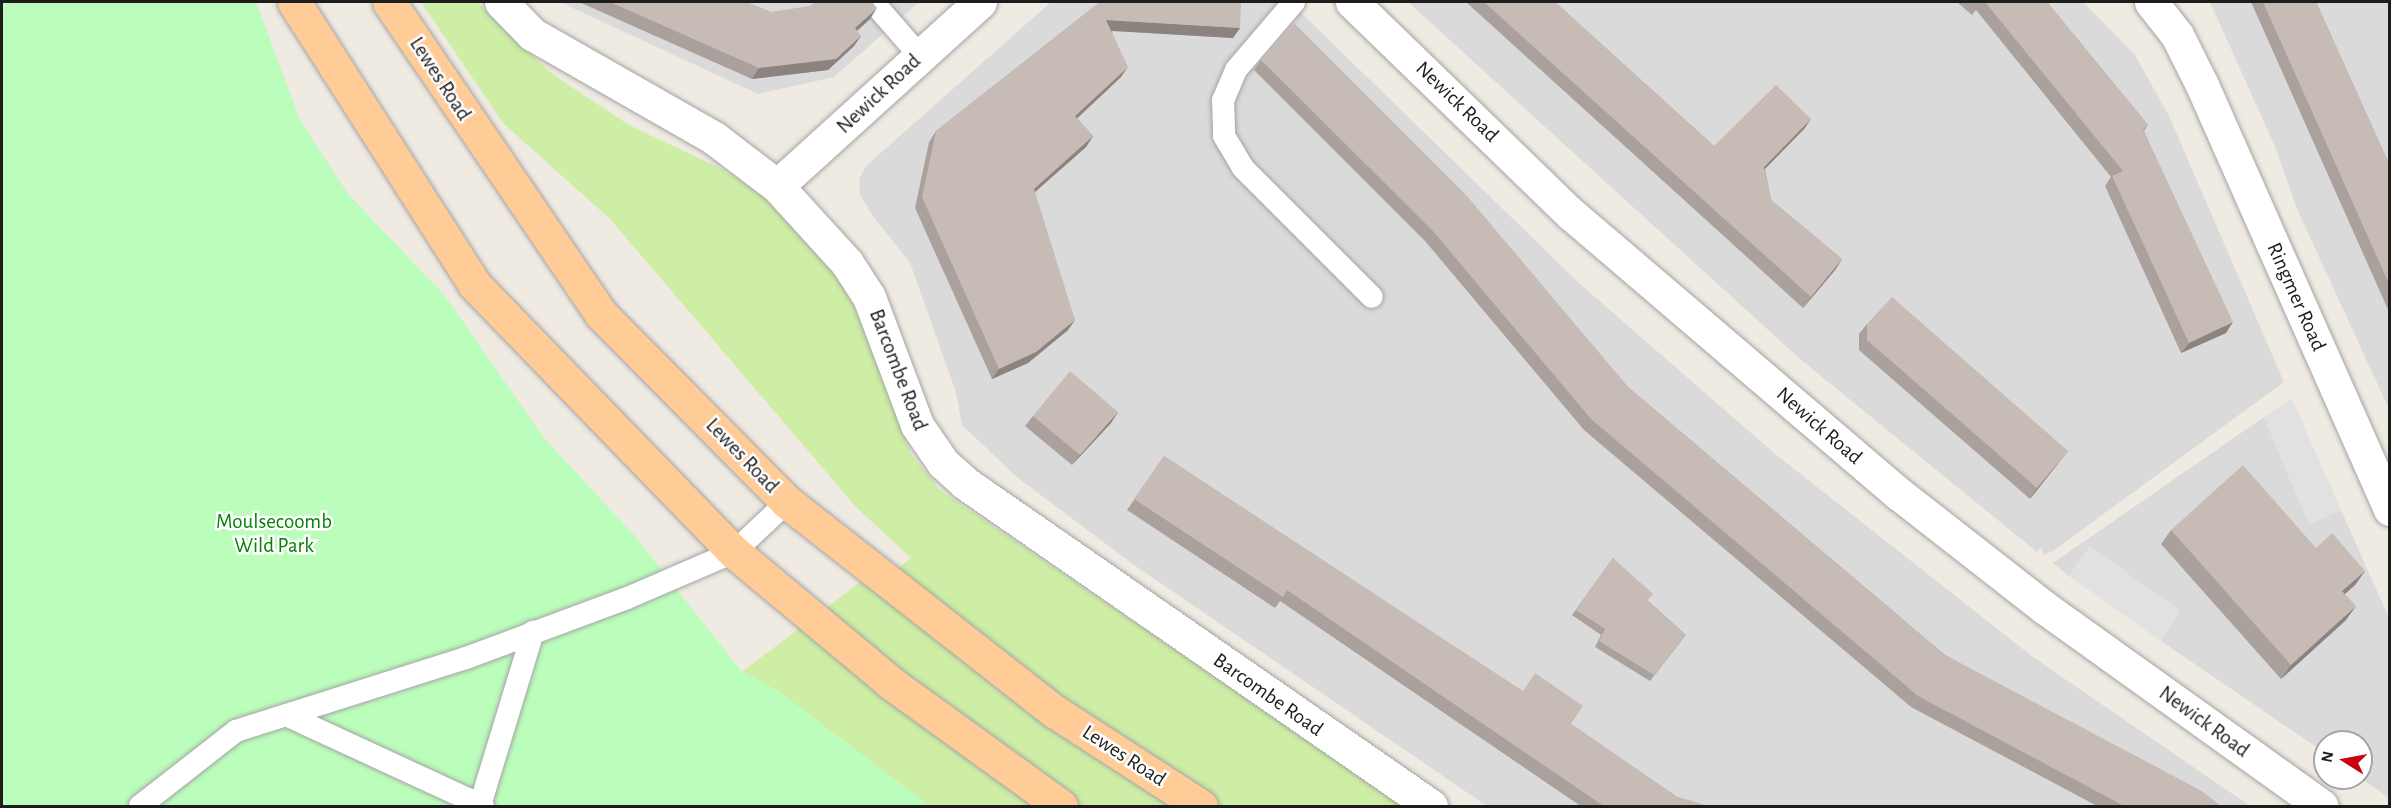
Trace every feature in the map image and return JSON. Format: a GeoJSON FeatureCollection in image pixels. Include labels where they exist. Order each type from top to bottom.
{"type":"FeatureCollection","features":[{"type":"Feature","properties":{"kind":"main road"},"geometry":{"type":"LineString","coordinates":[[294,2],[474,284],[734,552],[891,683],[1061,807]]}},
{"type":"Feature","properties":{"kind":"main road","name":"Lewes Road"},"geometry":{"type":"LineString","coordinates":[[389,2],[601,314],[787,502],[1054,711],[1201,807]]}},
{"type":"Feature","properties":{"kind":"street","name":"Barcombe Road"},"geometry":{"type":"LineString","coordinates":[[501,2],[532,34],[714,138],[777,186],[847,263],[869,297],[917,425],[943,464],[1021,523],[1431,807]]}},
{"type":"Feature","properties":{"kind":"street","name":"Newick Road"},"geometry":{"type":"LineString","coordinates":[[777,186],[980,2]]}},
{"type":"Feature","properties":{"kind":"street","name":"Newick Road"},"geometry":{"type":"LineString","coordinates":[[1352,2],[1571,213],[1899,494],[2045,608],[2322,807]]}},
{"type":"Feature","properties":{"kind":"street","name":"Ringmer Road"},"geometry":{"type":"LineString","coordinates":[[2151,2],[2177,35],[2202,85],[2390,509]]}},
{"type":"Feature","properties":{"kind":"lane"},"geometry":{"type":"LineString","coordinates":[[873,2],[920,56]]}},
{"type":"Feature","properties":{"kind":"lane"},"geometry":{"type":"LineString","coordinates":[[1294,2],[1236,70],[1223,100],[1224,136],[1243,168],[1372,297]]}},
{"type":"Feature","properties":{"kind":"lane"},"geometry":{"type":"LineString","coordinates":[[140,807],[236,731],[533,632],[734,552],[787,502]]}},
{"type":"Feature","properties":{"kind":"lane"},"geometry":{"type":"LineString","coordinates":[[286,715],[482,804],[533,632]]}},
{"type":"Feature","properties":{"kind":"shaded area"},"geometry":{"type":"Polygon","coordinates":[[[560,2],[919,2],[834,77],[758,94],[560,2]]]}},
{"type":"Feature","properties":{"kind":"shaded area"},"geometry":{"type":"Polygon","coordinates":[[[1051,2],[1290,2],[1580,284],[1774,453],[2033,657],[2250,806],[1487,806],[1134,565],[1018,478],[962,425],[956,392],[910,263],[873,216],[860,195],[859,179],[866,166],[1051,2]]]}},
{"type":"Feature","properties":{"kind":"shaded area"},"geometry":{"type":"Polygon","coordinates":[[[1408,2],[2083,2],[2135,55],[2169,116],[2284,382],[2053,551],[2044,555],[2041,547],[2037,552],[1800,359],[1408,2]]]}},
{"type":"Feature","properties":{"kind":"shaded area"},"geometry":{"type":"Polygon","coordinates":[[[2210,2],[2389,2],[2389,409],[2297,209],[2276,149],[2210,2]]]}},
{"type":"Feature","properties":{"kind":"shaded area"},"geometry":{"type":"Polygon","coordinates":[[[2292,399],[2341,510],[2309,524],[2264,417],[2292,399]]]}},
{"type":"Feature","properties":{"kind":"shaded area"},"geometry":{"type":"Polygon","coordinates":[[[2264,417],[2309,524],[2341,510],[2389,618],[2389,798],[2373,787],[2373,730],[2313,730],[2313,745],[2161,641],[2180,611],[2090,547],[2069,576],[2053,563],[2264,417]]]}},
{"type":"Feature","properties":{"kind":"shaded area"},"geometry":{"type":"Polygon","coordinates":[[[2089,547],[2180,611],[2161,641],[2069,576],[2089,547]]]}},
{"type":"Feature","properties":{"kind":"green space","name":"Moulsecoomb Wild Park"},"geometry":{"type":"Polygon","coordinates":[[[2,2],[256,2],[300,120],[348,194],[445,296],[544,438],[634,535],[742,672],[778,691],[930,806],[2,806],[2,2]]]}},
{"type":"Feature","properties":{"kind":"green space"},"geometry":{"type":"Polygon","coordinates":[[[421,2],[477,2],[551,73],[629,125],[724,170],[769,200],[833,271],[850,299],[874,347],[911,454],[940,490],[1405,806],[930,806],[778,691],[742,672],[863,580],[874,587],[911,558],[857,508],[610,219],[503,123],[421,2]]]}},
{"type":"Feature","properties":{"kind":"building"},"geometry":{"type":"Polygon","coordinates":[[[610,2],[746,2],[771,12],[809,6],[816,2],[872,2],[877,8],[855,28],[861,36],[836,59],[759,68],[610,2]]]}},
{"type":"Feature","properties":{"kind":"building"},"geometry":{"type":"Polygon","coordinates":[[[1100,2],[1241,2],[1240,28],[1106,20],[1128,67],[1075,116],[1093,136],[1034,189],[1075,320],[1036,352],[999,369],[922,197],[936,131],[1100,2]]]}},
{"type":"Feature","properties":{"kind":"building"},"geometry":{"type":"Polygon","coordinates":[[[1484,2],[1555,2],[1714,146],[1776,85],[1811,119],[1764,167],[1771,200],[1842,259],[1811,297],[1484,2]]]}},
{"type":"Feature","properties":{"kind":"building"},"geometry":{"type":"Polygon","coordinates":[[[1985,2],[2047,2],[2148,125],[2143,129],[2233,322],[2189,343],[2112,176],[2123,171],[1985,2]]]}},
{"type":"Feature","properties":{"kind":"building"},"geometry":{"type":"Polygon","coordinates":[[[2263,2],[2316,2],[2390,166],[2390,286],[2263,2]]]}},
{"type":"Feature","properties":{"kind":"building"},"geometry":{"type":"Polygon","coordinates":[[[1294,23],[1467,196],[1629,388],[1945,655],[2200,790],[2223,807],[2126,807],[1918,696],[1591,419],[1432,230],[1261,60],[1294,23]]]}},
{"type":"Feature","properties":{"kind":"building"},"geometry":{"type":"Polygon","coordinates":[[[1892,297],[2068,451],[2037,488],[1867,340],[1867,324],[1892,297]]]}},
{"type":"Feature","properties":{"kind":"building"},"geometry":{"type":"Polygon","coordinates":[[[1070,371],[1118,412],[1080,455],[1033,416],[1070,371]]]}},
{"type":"Feature","properties":{"kind":"building"},"geometry":{"type":"Polygon","coordinates":[[[1164,456],[1523,691],[1535,673],[1583,706],[1571,724],[1677,797],[1711,807],[1605,807],[1287,590],[1283,597],[1134,499],[1164,456]]]}},
{"type":"Feature","properties":{"kind":"building"},"geometry":{"type":"Polygon","coordinates":[[[2243,465],[2316,548],[2332,533],[2365,571],[2342,591],[2356,606],[2291,665],[2171,530],[2243,465]]]}},
{"type":"Feature","properties":{"kind":"building"},"geometry":{"type":"Polygon","coordinates":[[[1613,558],[1653,594],[1647,601],[1686,635],[1654,675],[1599,641],[1605,629],[1576,610],[1613,558]]]}}]}
